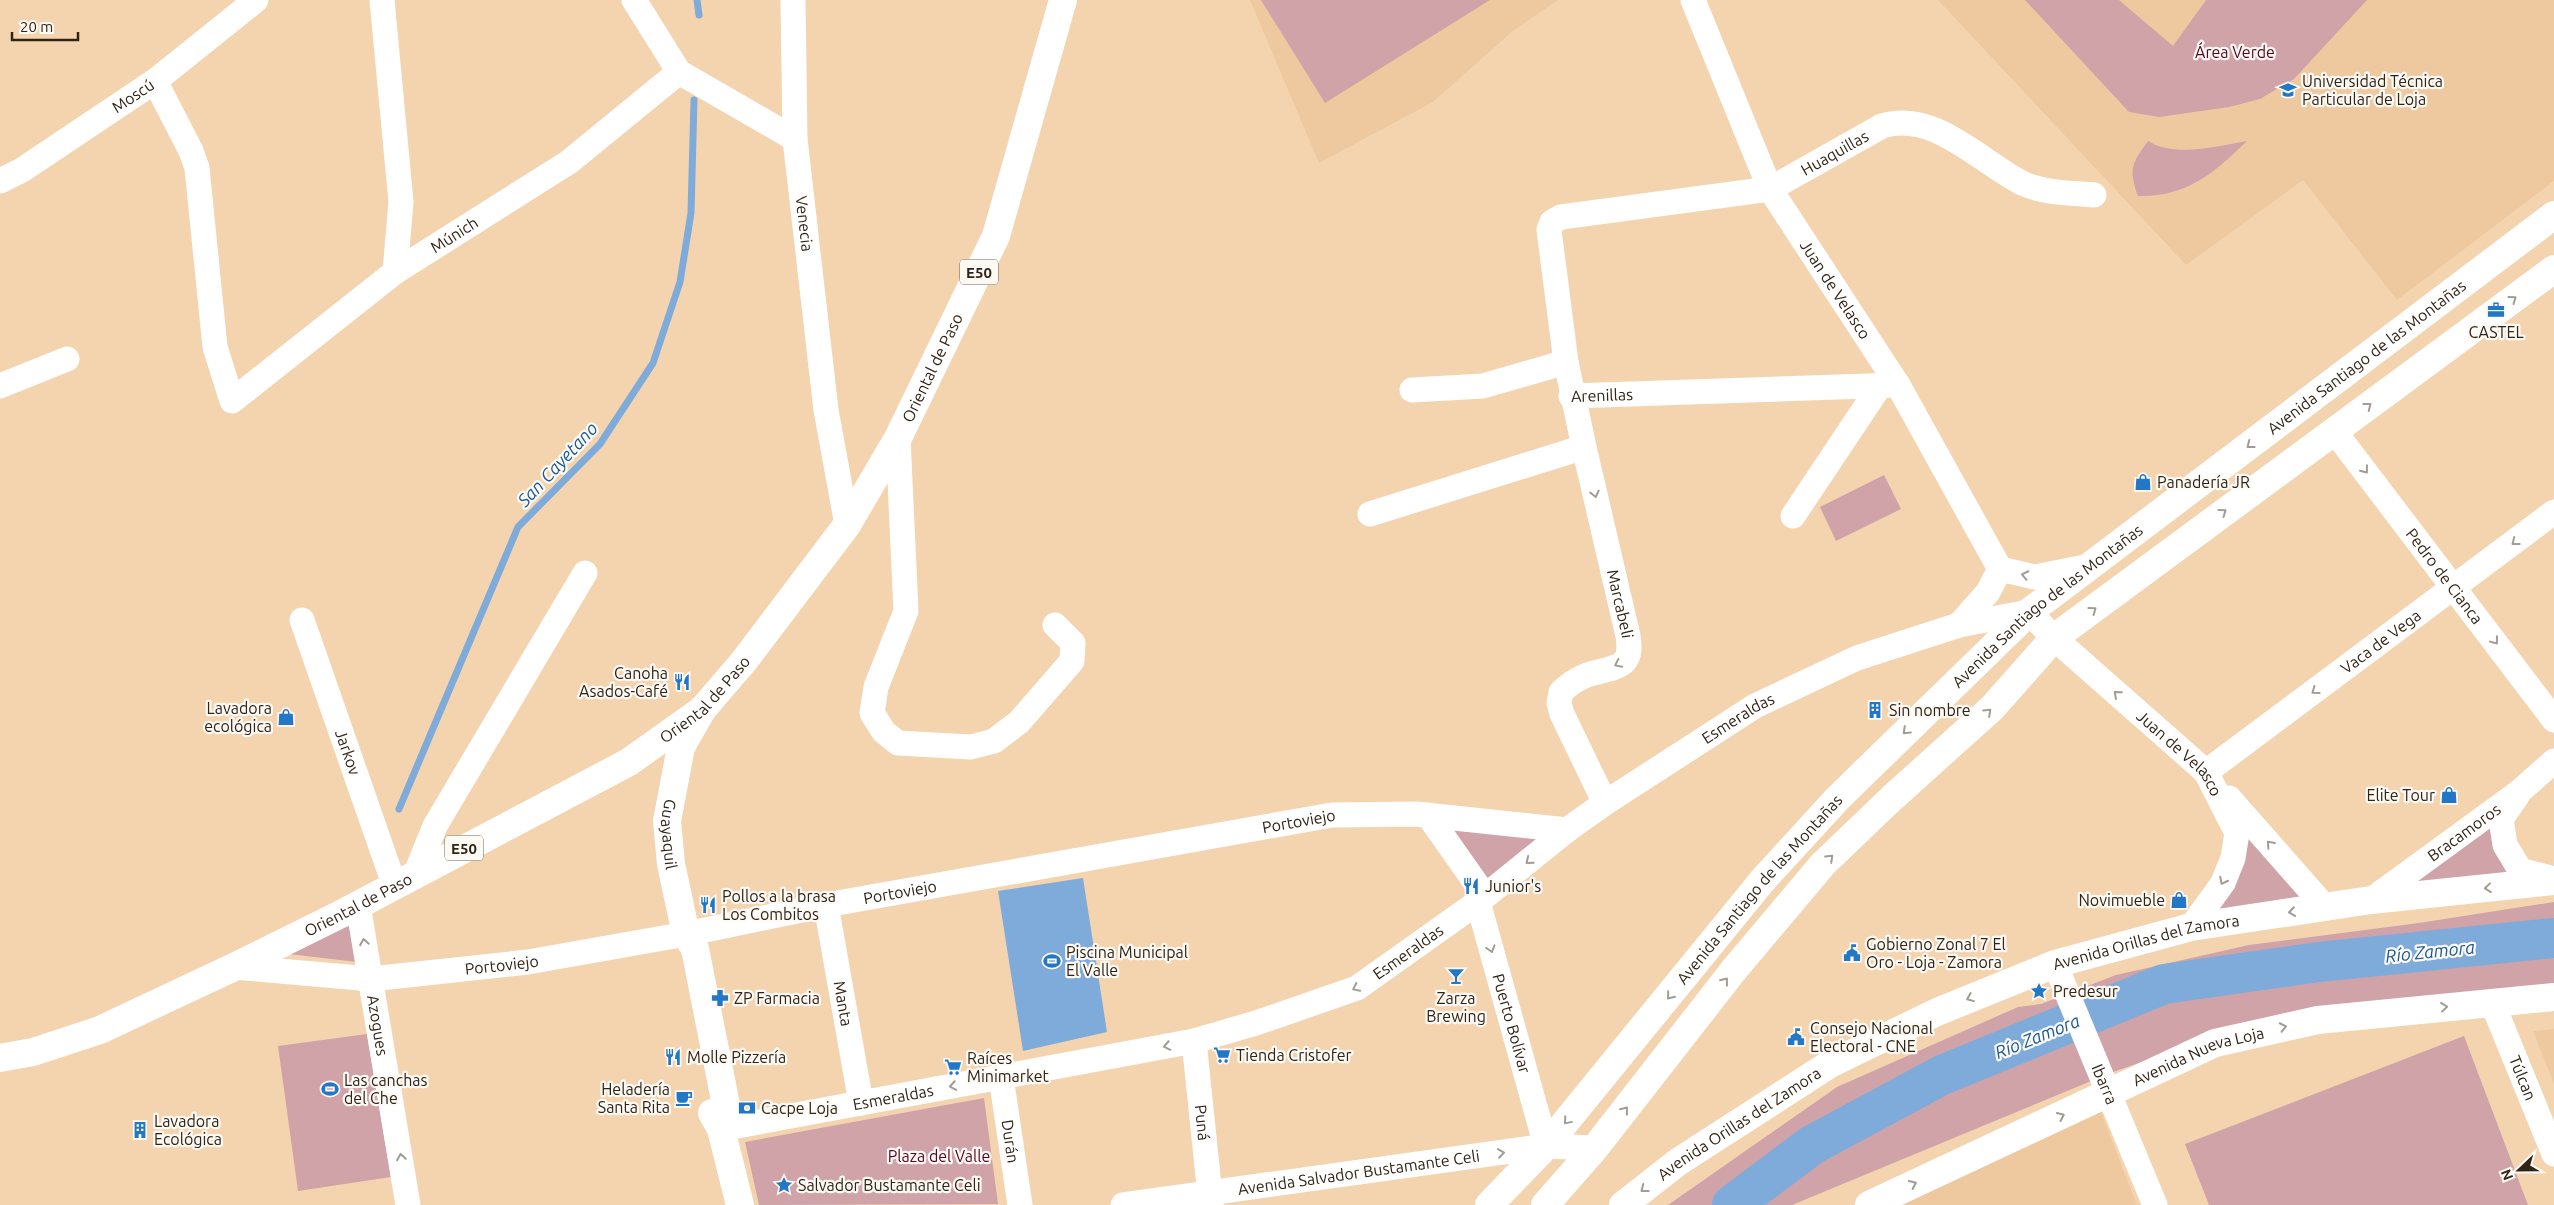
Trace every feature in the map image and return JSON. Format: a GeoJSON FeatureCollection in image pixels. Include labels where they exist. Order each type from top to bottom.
{"type":"FeatureCollection","features":[{"type":"Feature","properties":{"kind":"main road","name":"Oriental de Paso"},"geometry":{"type":"LineString","coordinates":[[0,1058],[32,1052],[100,1030],[234,967],[358,905],[629,762],[702,710],[744,661],[847,525],[898,438],[996,236],[1063,0]]}},
{"type":"Feature","properties":{"kind":"main road","name":"Avenida Santiago de las Montañas"},"geometry":{"type":"LineString","coordinates":[[1489,1205],[1546,1146],[1762,881],[1837,799],[2029,612],[2085,567],[2221,467],[2321,389],[2554,215]]}},
{"type":"Feature","properties":{"kind":"main road","name":"Avenida Santiago de las Montañas"},"geometry":{"type":"LineString","coordinates":[[1545,1205],[1595,1148],[1732,971],[1823,864],[1892,798],[1992,708],[2054,638],[2219,515],[2335,432],[2409,374],[2554,269]]}},
{"type":"Feature","properties":{"kind":"main road","name":"Guayaquil"},"geometry":{"type":"LineString","coordinates":[[702,710],[681,747],[667,821],[671,864],[686,934],[695,949],[726,1110],[720,1130],[740,1205]]}},
{"type":"Feature","properties":{"kind":"main road","name":"Avenida Orillas del Zamora"},"geometry":{"type":"LineString","coordinates":[[1623,1205],[1678,1162],[1830,1064],[1937,1012],[2059,973],[2191,927],[2371,900],[2554,880]]}},
{"type":"Feature","properties":{"kind":"main road","name":"Avenida Nueva Loja"},"geometry":{"type":"LineString","coordinates":[[1869,1205],[2103,1084],[2216,1043],[2318,1020],[2554,997]]}},
{"type":"Feature","properties":{"kind":"street","name":"Moscú"},"geometry":{"type":"LineString","coordinates":[[0,181],[22,170],[155,81],[256,0]]}},
{"type":"Feature","properties":{"kind":"street"},"geometry":{"type":"LineString","coordinates":[[382,0],[401,202],[395,272]]}},
{"type":"Feature","properties":{"kind":"street"},"geometry":{"type":"LineString","coordinates":[[634,0],[679,72],[795,139]]}},
{"type":"Feature","properties":{"kind":"street","name":"Venecia"},"geometry":{"type":"LineString","coordinates":[[793,0],[795,139],[826,410],[847,525]]}},
{"type":"Feature","properties":{"kind":"street","name":"Juan de Velasco"},"geometry":{"type":"LineString","coordinates":[[1693,0],[1770,189],[2000,569]]}},
{"type":"Feature","properties":{"kind":"street","name":"Múnich"},"geometry":{"type":"LineString","coordinates":[[155,81],[191,151],[197,168],[215,346],[232,401],[395,272],[569,162],[679,72]]}},
{"type":"Feature","properties":{"kind":"street","name":"Huaquillas"},"geometry":{"type":"LineString","coordinates":[[1566,362],[1549,230],[1552,222],[1561,217],[1770,189],[1882,126],[1895,122],[1913,123],[1935,130],[2023,184],[2045,190],[2094,195]]}},
{"type":"Feature","properties":{"kind":"street"},"geometry":{"type":"LineString","coordinates":[[0,386],[67,359]]}},
{"type":"Feature","properties":{"kind":"street"},"geometry":{"type":"LineString","coordinates":[[1412,390],[1483,386],[1566,362],[1571,396]]}},
{"type":"Feature","properties":{"kind":"street"},"geometry":{"type":"LineString","coordinates":[[1792,516],[1888,386]]}},
{"type":"Feature","properties":{"kind":"street","name":"Arenillas"},"geometry":{"type":"LineString","coordinates":[[1584,447],[1571,396],[1888,386]]}},
{"type":"Feature","properties":{"kind":"street","name":"Pedro de Cianca"},"geometry":{"type":"LineString","coordinates":[[2335,432],[2554,720]]}},
{"type":"Feature","properties":{"kind":"street"},"geometry":{"type":"LineString","coordinates":[[898,438],[906,611],[876,688],[872,713],[884,732],[898,743],[971,747],[994,742],[1019,722],[1072,661],[1073,643],[1055,625]]}},
{"type":"Feature","properties":{"kind":"street"},"geometry":{"type":"LineString","coordinates":[[1370,514],[1584,447]]}},
{"type":"Feature","properties":{"kind":"street","name":"Marcabeli"},"geometry":{"type":"LineString","coordinates":[[1584,447],[1628,636],[1629,651],[1625,661],[1617,666],[1585,676],[1568,685],[1561,692],[1559,703],[1562,714],[1605,803]]}},
{"type":"Feature","properties":{"kind":"street","name":"Vaca de Vega"},"geometry":{"type":"LineString","coordinates":[[2206,772],[2455,588],[2554,512]]}},
{"type":"Feature","properties":{"kind":"street"},"geometry":{"type":"LineString","coordinates":[[1960,625],[1988,592],[2000,569],[2036,577],[2085,567]]}},
{"type":"Feature","properties":{"kind":"street"},"geometry":{"type":"LineString","coordinates":[[405,879],[586,573]]}},
{"type":"Feature","properties":{"kind":"street","name":"Juan de Velasco"},"geometry":{"type":"LineString","coordinates":[[2029,612],[2054,638],[2206,772],[2237,833],[2233,858],[2223,883],[2191,927]]}},
{"type":"Feature","properties":{"kind":"street","name":"Esmeraldas"},"geometry":{"type":"LineString","coordinates":[[720,1130],[1194,1041],[1264,1020],[1358,988],[1481,899],[1567,830],[1605,803],[1755,706],[1857,658],[1960,625],[2029,612]]}},
{"type":"Feature","properties":{"kind":"street","name":"Jarkov"},"geometry":{"type":"LineString","coordinates":[[302,620],[405,879]]}},
{"type":"Feature","properties":{"kind":"street","name":"Bracamoros"},"geometry":{"type":"LineString","coordinates":[[2371,900],[2519,792],[2554,761]]}},
{"type":"Feature","properties":{"kind":"street"},"geometry":{"type":"LineString","coordinates":[[2206,772],[2325,907]]}},
{"type":"Feature","properties":{"kind":"street"},"geometry":{"type":"LineString","coordinates":[[2519,792],[2501,819],[2505,845],[2520,870],[2554,880]]}},
{"type":"Feature","properties":{"kind":"street","name":"Portoviejo"},"geometry":{"type":"LineString","coordinates":[[234,967],[371,979],[528,962],[686,934],[826,904],[1332,815],[1428,815],[1567,830]]}},
{"type":"Feature","properties":{"kind":"street","name":"Puerto Bolívar"},"geometry":{"type":"LineString","coordinates":[[1428,815],[1481,899],[1546,1146]]}},
{"type":"Feature","properties":{"kind":"street","name":"Manta"},"geometry":{"type":"LineString","coordinates":[[826,904],[861,1103]]}},
{"type":"Feature","properties":{"kind":"street","name":"Azogues"},"geometry":{"type":"LineString","coordinates":[[358,905],[408,1205]]}},
{"type":"Feature","properties":{"kind":"street","name":"Ibarra"},"geometry":{"type":"LineString","coordinates":[[2059,973],[2103,1084],[2155,1205]]}},
{"type":"Feature","properties":{"kind":"street","name":"Túlcan"},"geometry":{"type":"LineString","coordinates":[[2492,1002],[2554,1154]]}},
{"type":"Feature","properties":{"kind":"street","name":"Puná"},"geometry":{"type":"LineString","coordinates":[[1194,1041],[1210,1199]]}},
{"type":"Feature","properties":{"kind":"street","name":"Durán"},"geometry":{"type":"LineString","coordinates":[[1000,1077],[1020,1205]]}},
{"type":"Feature","properties":{"kind":"street","name":"Avenida Salvador Bustamante Celi"},"geometry":{"type":"LineString","coordinates":[[1123,1205],[1210,1199],[1546,1146],[1595,1148]]}},
{"type":"Feature","properties":{"kind":"shaded area"},"geometry":{"type":"Polygon","coordinates":[[[1250,0],[1558,0],[1514,30],[1433,102],[1319,163],[1250,0]]]}},
{"type":"Feature","properties":{"kind":"shaded area","name":"Universidad Técnica Particular de Loja"},"geometry":{"type":"Polygon","coordinates":[[[1938,0],[2554,0],[2554,181],[2397,300],[2303,180],[2186,265],[1938,0]]]}},
{"type":"Feature","properties":{"kind":"shaded area"},"geometry":{"type":"Polygon","coordinates":[[[2554,1029],[2554,1084],[2533,1031],[2554,1029]]]}},
{"type":"Feature","properties":{"kind":"shaded area"},"geometry":{"type":"Polygon","coordinates":[[[2099,1107],[2137,1205],[1886,1205],[2099,1107]]]}},
{"type":"Feature","properties":{"kind":"green space"},"geometry":{"type":"Polygon","coordinates":[[[1261,0],[1490,0],[1325,103],[1261,0]]]}},
{"type":"Feature","properties":{"kind":"green space","name":"Área Verde"},"geometry":{"type":"Polygon","coordinates":[[[2025,0],[2119,0],[2173,46],[2206,0],[2367,0],[2294,79],[2260,99],[2229,107],[2159,117],[2129,112],[2025,0]]]}},
{"type":"Feature","properties":{"kind":"green space"},"geometry":{"type":"Polygon","coordinates":[[[2148,141],[2171,149],[2184,150],[2210,148],[2247,141],[2211,173],[2198,181],[2171,192],[2138,196],[2133,179],[2133,167],[2138,155],[2148,141]]]}},
{"type":"Feature","properties":{"kind":"green space"},"geometry":{"type":"Polygon","coordinates":[[[1884,475],[1901,509],[1836,541],[1820,507],[1884,475]]]}},
{"type":"Feature","properties":{"kind":"green space"},"geometry":{"type":"Polygon","coordinates":[[[2237,807],[2325,907],[2191,927],[2210,903],[2237,807]]]}},
{"type":"Feature","properties":{"kind":"green space"},"geometry":{"type":"Polygon","coordinates":[[[1428,815],[1567,830],[1485,896],[1428,815]]]}},
{"type":"Feature","properties":{"kind":"green space"},"geometry":{"type":"Polygon","coordinates":[[[2501,819],[2520,870],[2371,900],[2501,819]]]}},
{"type":"Feature","properties":{"kind":"green space"},"geometry":{"type":"Polygon","coordinates":[[[2554,902],[2554,992],[2254,1023],[2113,1072],[1792,1205],[1668,1205],[1837,1087],[2018,1007],[2041,1004],[2116,975],[2249,945],[2419,923],[2554,902]]]}},
{"type":"Feature","properties":{"kind":"green space"},"geometry":{"type":"Polygon","coordinates":[[[350,922],[357,962],[280,953],[350,922]]]}},
{"type":"Feature","properties":{"kind":"green space","name":"Las canchas del Che"},"geometry":{"type":"Polygon","coordinates":[[[367,1034],[391,1177],[298,1191],[278,1046],[367,1034]]]}},
{"type":"Feature","properties":{"kind":"green space"},"geometry":{"type":"Polygon","coordinates":[[[2464,1036],[2528,1205],[2209,1205],[2185,1144],[2464,1036]]]}},
{"type":"Feature","properties":{"kind":"green space","name":"Plaza del Valle"},"geometry":{"type":"Polygon","coordinates":[[[984,1098],[998,1204],[759,1205],[745,1142],[984,1098]]]}},
{"type":"Feature","properties":{"kind":"water","name":"Piscina Municipal El Valle"},"geometry":{"type":"Polygon","coordinates":[[[1083,878],[1107,1032],[1023,1051],[998,891],[1083,878]]]}},
{"type":"Feature","properties":{"kind":"waterway","name":"San Cayetano"},"geometry":{"type":"LineString","coordinates":[[697,0],[699,15]]}},
{"type":"Feature","properties":{"kind":"waterway","name":"San Cayetano"},"geometry":{"type":"LineString","coordinates":[[399,809],[518,527],[600,444],[653,363],[680,282],[691,213],[694,100]]}},
{"type":"Feature","properties":{"kind":"waterway","name":"Río Zamora"},"geometry":{"type":"LineString","coordinates":[[1732,1205],[1812,1145],[1942,1075],[2164,984],[2319,962],[2554,938]]}},
{"type":"Feature","properties":{"kind":"place","name":"Universidad Técnica Particular de Loja"},"geometry":{"type":"Point","coordinates":[2288,90]}},
{"type":"Feature","properties":{"kind":"place","name":"CASTEL"},"geometry":{"type":"Point","coordinates":[2496,310]}},
{"type":"Feature","properties":{"kind":"place","name":"Panadería JR"},"geometry":{"type":"Point","coordinates":[2143,482]}},
{"type":"Feature","properties":{"kind":"place","name":"Canoha Asados-Café"},"geometry":{"type":"Point","coordinates":[682,682]}},
{"type":"Feature","properties":{"kind":"place","name":"Sin nombre"},"geometry":{"type":"Point","coordinates":[1875,710]}},
{"type":"Feature","properties":{"kind":"place","name":"Lavadora ecológica"},"geometry":{"type":"Point","coordinates":[286,717]}},
{"type":"Feature","properties":{"kind":"place","name":"Elite Tour"},"geometry":{"type":"Point","coordinates":[2449,795]}},
{"type":"Feature","properties":{"kind":"place","name":"Junior's"},"geometry":{"type":"Point","coordinates":[1471,886]}},
{"type":"Feature","properties":{"kind":"place","name":"Novimueble"},"geometry":{"type":"Point","coordinates":[2179,900]}},
{"type":"Feature","properties":{"kind":"place","name":"Pollos a la brasa Los Combitos"},"geometry":{"type":"Point","coordinates":[708,905]}},
{"type":"Feature","properties":{"kind":"place","name":"Gobierno Zonal 7 El Oro - Loja - Zamora"},"geometry":{"type":"Point","coordinates":[1852,953]}},
{"type":"Feature","properties":{"kind":"place","name":"Piscina Municipal El Valle"},"geometry":{"type":"Point","coordinates":[1052,961]}},
{"type":"Feature","properties":{"kind":"place","name":"Zarza Brewing"},"geometry":{"type":"Point","coordinates":[1456,976]}},
{"type":"Feature","properties":{"kind":"place","name":"Predesur"},"geometry":{"type":"Point","coordinates":[2039,991]}},
{"type":"Feature","properties":{"kind":"place","name":"ZP Farmacia"},"geometry":{"type":"Point","coordinates":[720,998]}},
{"type":"Feature","properties":{"kind":"place","name":"Consejo Nacional Electoral - CNE"},"geometry":{"type":"Point","coordinates":[1796,1037]}},
{"type":"Feature","properties":{"kind":"place","name":"Tienda Cristofer"},"geometry":{"type":"Point","coordinates":[1222,1055]}},
{"type":"Feature","properties":{"kind":"place","name":"Molle Pizzería"},"geometry":{"type":"Point","coordinates":[673,1057]}},
{"type":"Feature","properties":{"kind":"place","name":"Raíces Minimarket"},"geometry":{"type":"Point","coordinates":[953,1067]}},
{"type":"Feature","properties":{"kind":"place","name":"Las canchas del Che"},"geometry":{"type":"Point","coordinates":[330,1089]}},
{"type":"Feature","properties":{"kind":"place","name":"Heladería Santa Rita"},"geometry":{"type":"Point","coordinates":[684,1098]}},
{"type":"Feature","properties":{"kind":"place","name":"Cacpe Loja"},"geometry":{"type":"Point","coordinates":[747,1108]}},
{"type":"Feature","properties":{"kind":"place","name":"Lavadora Ecológica"},"geometry":{"type":"Point","coordinates":[140,1130]}},
{"type":"Feature","properties":{"kind":"place","name":"Salvador Bustamante Celi"},"geometry":{"type":"Point","coordinates":[784,1185]}}]}
